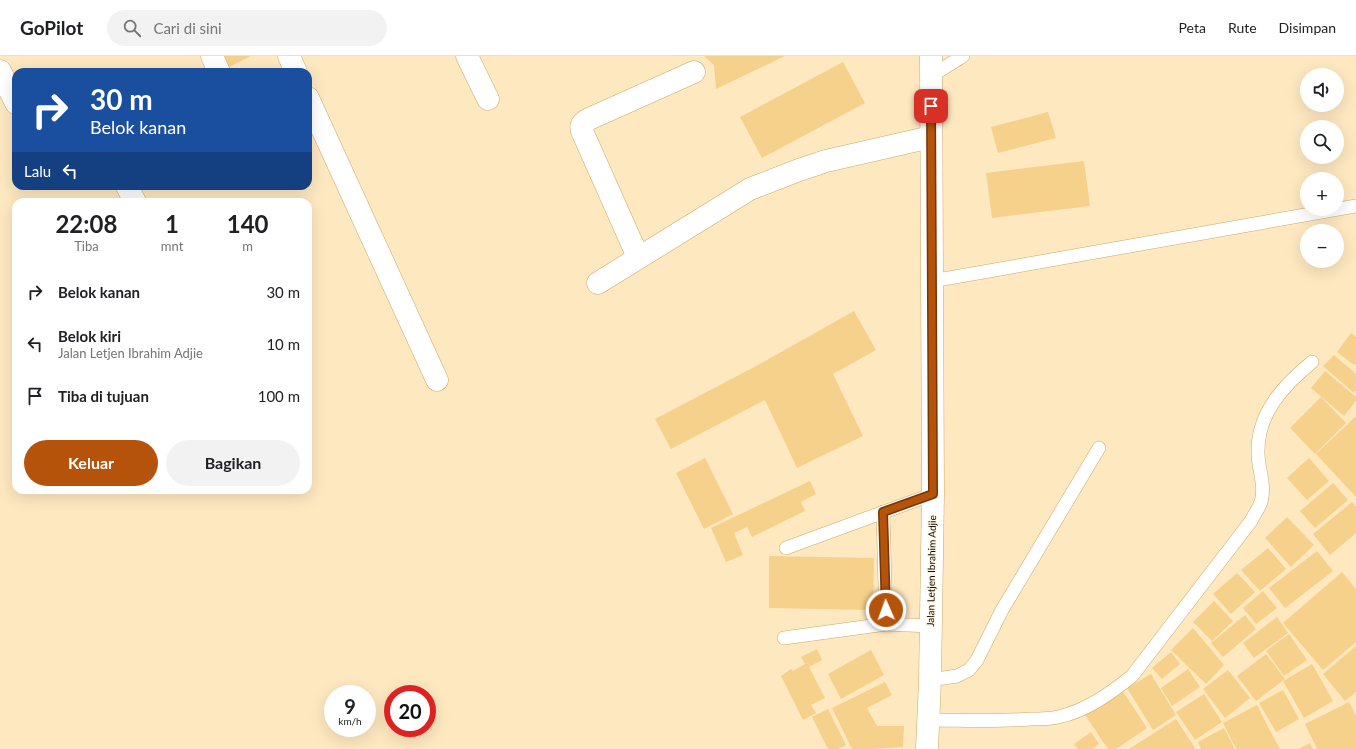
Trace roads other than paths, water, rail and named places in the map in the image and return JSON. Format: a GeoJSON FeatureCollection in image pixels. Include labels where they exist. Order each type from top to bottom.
{"type":"FeatureCollection","features":[{"type":"Feature","properties":{"kind":"street"},"geometry":{"type":"LineString","coordinates":[[212,56],[217,68]]}},
{"type":"Feature","properties":{"kind":"street"},"geometry":{"type":"LineString","coordinates":[[289,56],[294,68]]}},
{"type":"Feature","properties":{"kind":"street"},"geometry":{"type":"LineString","coordinates":[[467,56],[488,99]]}},
{"type":"Feature","properties":{"kind":"street","name":"Jalan Letjen Ibrahim Adjie"},"geometry":{"type":"LineString","coordinates":[[927,749],[930,680],[933,494],[931,66]]}},
{"type":"Feature","properties":{"kind":"street"},"geometry":{"type":"LineString","coordinates":[[0,71],[12,95]]}},
{"type":"Feature","properties":{"kind":"street"},"geometry":{"type":"LineString","coordinates":[[638,257],[582,131],[582,124],[589,119],[694,72]]}},
{"type":"Feature","properties":{"kind":"street"},"geometry":{"type":"LineString","coordinates":[[312,107],[437,380]]}},
{"type":"Feature","properties":{"kind":"street"},"geometry":{"type":"LineString","coordinates":[[598,283],[638,257],[750,190],[826,161],[931,137]]}},
{"type":"Feature","properties":{"kind":"lane"},"geometry":{"type":"LineString","coordinates":[[931,66],[964,56]]}},
{"type":"Feature","properties":{"kind":"lane"},"geometry":{"type":"LineString","coordinates":[[932,281],[1356,206]]}},
{"type":"Feature","properties":{"kind":"lane"},"geometry":{"type":"LineString","coordinates":[[928,720],[1010,721],[1058,717],[1078,710],[1095,701],[1116,689],[1132,676],[1251,521],[1261,501],[1261,473],[1258,453],[1260,434],[1269,408],[1291,380],[1312,362]]}},
{"type":"Feature","properties":{"kind":"lane"},"geometry":{"type":"LineString","coordinates":[[930,680],[957,676],[969,670],[977,660],[1002,610],[1099,448]]}},
{"type":"Feature","properties":{"kind":"lane"},"geometry":{"type":"LineString","coordinates":[[786,548],[933,494]]}},
{"type":"Feature","properties":{"kind":"lane"},"geometry":{"type":"LineString","coordinates":[[883,512],[886,624]]}},
{"type":"Feature","properties":{"kind":"lane"},"geometry":{"type":"LineString","coordinates":[[784,638],[886,624],[931,626]]}}]}
